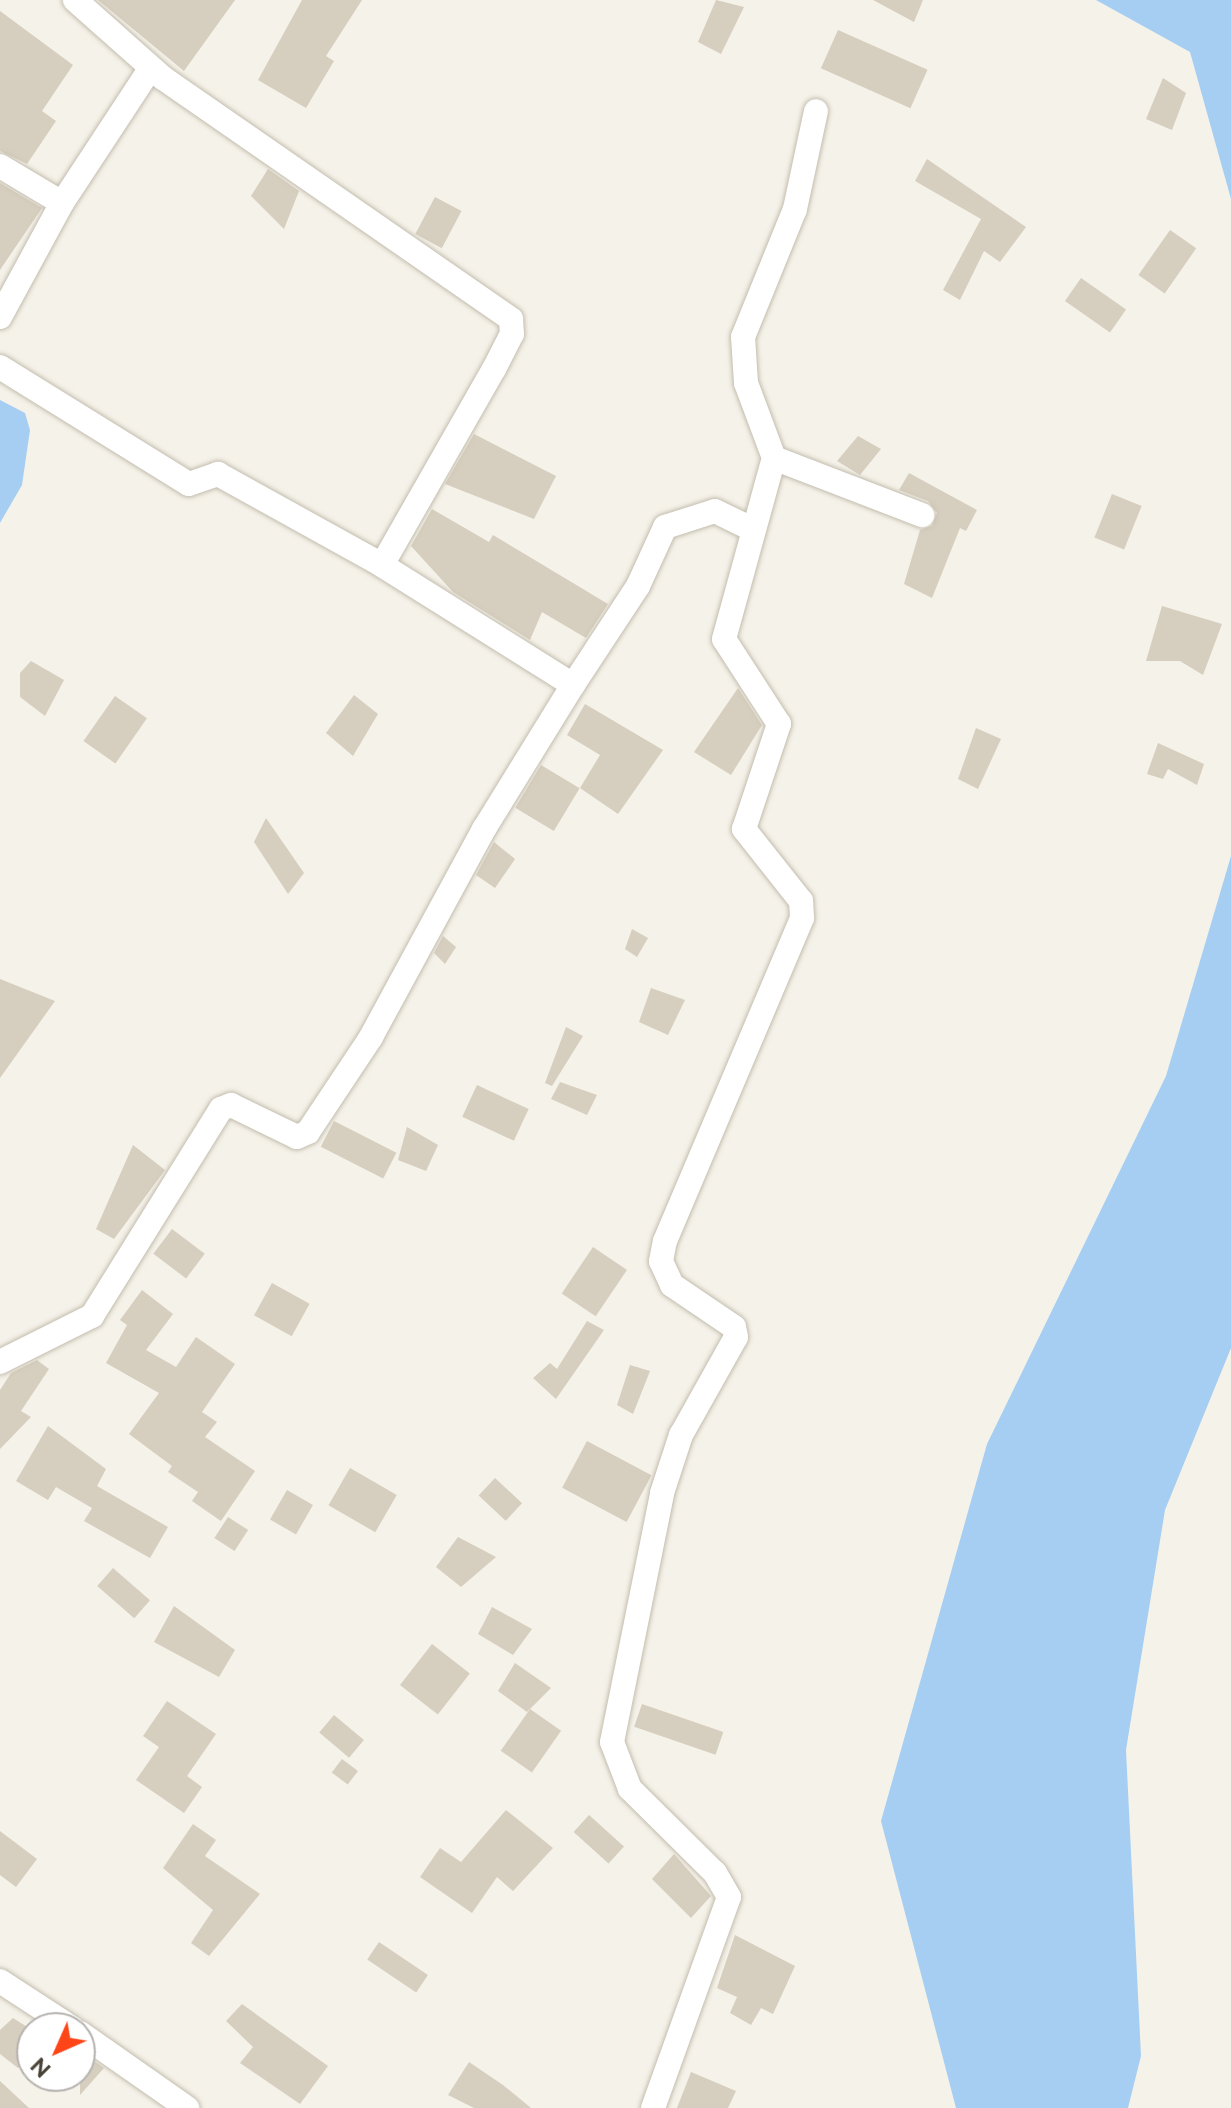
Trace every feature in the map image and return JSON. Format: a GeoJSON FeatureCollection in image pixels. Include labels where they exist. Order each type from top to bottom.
{"type":"FeatureCollection","features":[{"type":"Feature","properties":{"kind":"street"},"geometry":{"type":"LineString","coordinates":[[75,0],[150,69],[511,319],[512,334],[494,369],[382,565]]}},
{"type":"Feature","properties":{"kind":"street"},"geometry":{"type":"LineString","coordinates":[[0,317],[62,203],[150,69]]}},
{"type":"Feature","properties":{"kind":"street"},"geometry":{"type":"LineString","coordinates":[[653,2108],[729,1897],[715,1873],[630,1789],[612,1742],[662,1493],[681,1435],[736,1337],[734,1327],[672,1285],[661,1261],[802,918],[801,901],[744,829],[779,740],[772,709],[724,639],[774,458],[740,356],[795,209],[816,111]]}},
{"type":"Feature","properties":{"kind":"street"},"geometry":{"type":"LineString","coordinates":[[0,166],[62,203]]}},
{"type":"Feature","properties":{"kind":"street"},"geometry":{"type":"LineString","coordinates":[[0,367],[189,484],[218,474],[382,565],[573,685]]}},
{"type":"Feature","properties":{"kind":"street"},"geometry":{"type":"LineString","coordinates":[[774,458],[922,515]]}},
{"type":"Feature","properties":{"kind":"street"},"geometry":{"type":"LineString","coordinates":[[0,1362],[92,1316],[221,1109],[231,1105],[297,1137],[308,1132],[371,1037],[573,685],[638,586],[665,527],[715,511],[754,530]]}},
{"type":"Feature","properties":{"kind":"street"},"geometry":{"type":"LineString","coordinates":[[0,1981],[47,2012]]}},
{"type":"Feature","properties":{"kind":"street"},"geometry":{"type":"LineString","coordinates":[[96,2044],[187,2108]]}},
{"type":"Feature","properties":{"kind":"water"},"geometry":{"type":"Polygon","coordinates":[[[1096,0],[1231,0],[1231,199],[1190,52],[1096,0]]]}},
{"type":"Feature","properties":{"kind":"water"},"geometry":{"type":"Polygon","coordinates":[[[0,400],[25,413],[30,430],[22,485],[0,523],[0,400]]]}},
{"type":"Feature","properties":{"kind":"water"},"geometry":{"type":"Polygon","coordinates":[[[1231,856],[1231,1348],[1165,1510],[1126,1750],[1141,2056],[1128,2108],[956,2108],[881,1821],[987,1444],[1166,1076],[1231,856]]]}},
{"type":"Feature","properties":{"kind":"building"},"geometry":{"type":"Polygon","coordinates":[[[98,0],[235,0],[184,71],[98,0]]]}},
{"type":"Feature","properties":{"kind":"building"},"geometry":{"type":"Polygon","coordinates":[[[302,0],[362,0],[326,56],[334,61],[306,108],[258,80],[302,0]]]}},
{"type":"Feature","properties":{"kind":"building"},"geometry":{"type":"Polygon","coordinates":[[[716,0],[744,7],[721,54],[698,42],[716,0]]]}},
{"type":"Feature","properties":{"kind":"building"},"geometry":{"type":"Polygon","coordinates":[[[873,0],[923,0],[914,22],[873,0]]]}},
{"type":"Feature","properties":{"kind":"building"},"geometry":{"type":"Polygon","coordinates":[[[0,11],[73,65],[42,111],[56,121],[27,164],[0,151],[0,11]]]}},
{"type":"Feature","properties":{"kind":"building"},"geometry":{"type":"Polygon","coordinates":[[[838,30],[928,70],[910,108],[821,68],[838,30]]]}},
{"type":"Feature","properties":{"kind":"building"},"geometry":{"type":"Polygon","coordinates":[[[1163,78],[1186,93],[1172,130],[1146,119],[1163,78]]]}},
{"type":"Feature","properties":{"kind":"building"},"geometry":{"type":"Polygon","coordinates":[[[927,159],[1026,227],[1000,262],[984,251],[960,300],[943,290],[981,219],[915,181],[927,159]]]}},
{"type":"Feature","properties":{"kind":"building"},"geometry":{"type":"Polygon","coordinates":[[[268,169],[299,191],[284,229],[251,196],[268,169]]]}},
{"type":"Feature","properties":{"kind":"building"},"geometry":{"type":"Polygon","coordinates":[[[0,183],[42,208],[0,270],[0,183]]]}},
{"type":"Feature","properties":{"kind":"building"},"geometry":{"type":"Polygon","coordinates":[[[435,197],[461,211],[442,248],[415,234],[435,197]]]}},
{"type":"Feature","properties":{"kind":"building"},"geometry":{"type":"Polygon","coordinates":[[[1170,230],[1196,248],[1165,293],[1138,275],[1170,230]]]}},
{"type":"Feature","properties":{"kind":"building"},"geometry":{"type":"Polygon","coordinates":[[[1081,278],[1126,310],[1110,332],[1065,301],[1081,278]]]}},
{"type":"Feature","properties":{"kind":"building"},"geometry":{"type":"Polygon","coordinates":[[[474,434],[556,476],[534,519],[445,484],[474,434]]]}},
{"type":"Feature","properties":{"kind":"building"},"geometry":{"type":"Polygon","coordinates":[[[858,436],[881,449],[860,475],[837,461],[858,436]]]}},
{"type":"Feature","properties":{"kind":"building"},"geometry":{"type":"Polygon","coordinates":[[[909,473],[977,510],[966,531],[960,528],[932,598],[904,584],[920,530],[932,526],[937,513],[928,501],[899,490],[909,473]]]}},
{"type":"Feature","properties":{"kind":"building"},"geometry":{"type":"Polygon","coordinates":[[[1112,494],[1142,506],[1124,550],[1094,538],[1112,494]]]}},
{"type":"Feature","properties":{"kind":"building"},"geometry":{"type":"Polygon","coordinates":[[[432,509],[489,542],[493,535],[608,604],[586,638],[542,612],[530,640],[453,592],[411,546],[432,509]]]}},
{"type":"Feature","properties":{"kind":"building"},"geometry":{"type":"Polygon","coordinates":[[[1162,606],[1222,624],[1203,675],[1180,661],[1146,661],[1162,606]]]}},
{"type":"Feature","properties":{"kind":"building"},"geometry":{"type":"Polygon","coordinates":[[[31,661],[64,680],[45,716],[20,697],[20,673],[31,661]]]}},
{"type":"Feature","properties":{"kind":"building"},"geometry":{"type":"Polygon","coordinates":[[[738,688],[762,725],[731,775],[694,752],[738,688]]]}},
{"type":"Feature","properties":{"kind":"building"},"geometry":{"type":"Polygon","coordinates":[[[354,695],[378,714],[353,756],[326,733],[354,695]]]}},
{"type":"Feature","properties":{"kind":"building"},"geometry":{"type":"Polygon","coordinates":[[[115,696],[147,718],[115,763],[83,741],[115,696]]]}},
{"type":"Feature","properties":{"kind":"building"},"geometry":{"type":"Polygon","coordinates":[[[585,704],[663,750],[618,814],[580,788],[600,755],[567,735],[585,704]]]}},
{"type":"Feature","properties":{"kind":"building"},"geometry":{"type":"Polygon","coordinates":[[[976,728],[1001,739],[978,789],[958,779],[976,728]]]}},
{"type":"Feature","properties":{"kind":"building"},"geometry":{"type":"Polygon","coordinates":[[[1158,743],[1204,764],[1197,785],[1168,769],[1163,779],[1147,774],[1158,743]]]}},
{"type":"Feature","properties":{"kind":"building"},"geometry":{"type":"Polygon","coordinates":[[[541,765],[580,788],[554,831],[515,808],[541,765]]]}},
{"type":"Feature","properties":{"kind":"building"},"geometry":{"type":"Polygon","coordinates":[[[266,818],[304,873],[288,894],[254,842],[266,818]]]}},
{"type":"Feature","properties":{"kind":"building"},"geometry":{"type":"Polygon","coordinates":[[[494,842],[515,859],[495,888],[476,875],[494,842]]]}},
{"type":"Feature","properties":{"kind":"building"},"geometry":{"type":"Polygon","coordinates":[[[632,929],[648,938],[637,957],[625,949],[632,929]]]}},
{"type":"Feature","properties":{"kind":"building"},"geometry":{"type":"Polygon","coordinates":[[[443,936],[456,947],[445,964],[434,953],[443,936]]]}},
{"type":"Feature","properties":{"kind":"building"},"geometry":{"type":"Polygon","coordinates":[[[0,979],[55,1001],[0,1078],[0,979]]]}},
{"type":"Feature","properties":{"kind":"building"},"geometry":{"type":"Polygon","coordinates":[[[651,988],[685,1000],[668,1035],[639,1022],[651,988]]]}},
{"type":"Feature","properties":{"kind":"building"},"geometry":{"type":"Polygon","coordinates":[[[566,1027],[583,1036],[552,1086],[545,1083],[566,1027]]]}},
{"type":"Feature","properties":{"kind":"building"},"geometry":{"type":"Polygon","coordinates":[[[560,1082],[597,1095],[587,1115],[551,1099],[560,1082]]]}},
{"type":"Feature","properties":{"kind":"building"},"geometry":{"type":"Polygon","coordinates":[[[477,1085],[529,1109],[514,1141],[462,1117],[477,1085]]]}},
{"type":"Feature","properties":{"kind":"building"},"geometry":{"type":"Polygon","coordinates":[[[334,1121],[396,1153],[383,1179],[321,1147],[334,1121]]]}},
{"type":"Feature","properties":{"kind":"building"},"geometry":{"type":"Polygon","coordinates":[[[407,1127],[438,1145],[426,1171],[398,1160],[407,1127]]]}},
{"type":"Feature","properties":{"kind":"building"},"geometry":{"type":"Polygon","coordinates":[[[133,1145],[165,1170],[114,1239],[96,1229],[133,1145]]]}},
{"type":"Feature","properties":{"kind":"building"},"geometry":{"type":"Polygon","coordinates":[[[172,1229],[205,1254],[186,1278],[153,1254],[172,1229]]]}},
{"type":"Feature","properties":{"kind":"building"},"geometry":{"type":"Polygon","coordinates":[[[593,1247],[627,1270],[596,1316],[562,1293],[593,1247]]]}},
{"type":"Feature","properties":{"kind":"building"},"geometry":{"type":"Polygon","coordinates":[[[272,1283],[310,1304],[292,1336],[254,1315],[272,1283]]]}},
{"type":"Feature","properties":{"kind":"building"},"geometry":{"type":"Polygon","coordinates":[[[142,1290],[173,1314],[146,1350],[176,1367],[196,1337],[235,1364],[202,1412],[217,1422],[205,1437],[255,1471],[221,1521],[192,1501],[198,1492],[168,1472],[172,1466],[129,1434],[159,1393],[106,1363],[127,1325],[120,1320],[142,1290]]]}},
{"type":"Feature","properties":{"kind":"building"},"geometry":{"type":"Polygon","coordinates":[[[587,1321],[604,1330],[556,1399],[533,1378],[550,1363],[557,1369],[587,1321]]]}},
{"type":"Feature","properties":{"kind":"building"},"geometry":{"type":"Polygon","coordinates":[[[37,1360],[49,1369],[21,1411],[31,1417],[0,1449],[0,1390],[11,1373],[37,1360]]]}},
{"type":"Feature","properties":{"kind":"building"},"geometry":{"type":"Polygon","coordinates":[[[630,1365],[650,1371],[633,1414],[617,1405],[630,1365]]]}},
{"type":"Feature","properties":{"kind":"building"},"geometry":{"type":"Polygon","coordinates":[[[48,1426],[106,1469],[97,1486],[168,1527],[150,1558],[84,1521],[92,1508],[56,1487],[48,1500],[16,1481],[48,1426]]]}},
{"type":"Feature","properties":{"kind":"building"},"geometry":{"type":"Polygon","coordinates":[[[587,1441],[651,1475],[627,1522],[562,1488],[587,1441]]]}},
{"type":"Feature","properties":{"kind":"building"},"geometry":{"type":"Polygon","coordinates":[[[350,1468],[397,1495],[375,1532],[328,1505],[350,1468]]]}},
{"type":"Feature","properties":{"kind":"building"},"geometry":{"type":"Polygon","coordinates":[[[495,1478],[522,1503],[506,1521],[479,1496],[495,1478]]]}},
{"type":"Feature","properties":{"kind":"building"},"geometry":{"type":"Polygon","coordinates":[[[287,1490],[313,1505],[296,1534],[270,1519],[287,1490]]]}},
{"type":"Feature","properties":{"kind":"building"},"geometry":{"type":"Polygon","coordinates":[[[228,1517],[248,1530],[235,1551],[214,1538],[228,1517]]]}},
{"type":"Feature","properties":{"kind":"building"},"geometry":{"type":"Polygon","coordinates":[[[458,1537],[496,1557],[461,1587],[436,1567],[458,1537]]]}},
{"type":"Feature","properties":{"kind":"building"},"geometry":{"type":"Polygon","coordinates":[[[113,1568],[150,1600],[134,1618],[97,1586],[113,1568]]]}},
{"type":"Feature","properties":{"kind":"building"},"geometry":{"type":"Polygon","coordinates":[[[174,1606],[235,1650],[219,1677],[154,1642],[174,1606]]]}},
{"type":"Feature","properties":{"kind":"building"},"geometry":{"type":"Polygon","coordinates":[[[492,1607],[532,1629],[513,1655],[478,1634],[492,1607]]]}},
{"type":"Feature","properties":{"kind":"building"},"geometry":{"type":"Polygon","coordinates":[[[432,1644],[470,1674],[438,1715],[400,1685],[432,1644]]]}},
{"type":"Feature","properties":{"kind":"building"},"geometry":{"type":"Polygon","coordinates":[[[515,1663],[551,1688],[527,1712],[498,1691],[515,1663]]]}},
{"type":"Feature","properties":{"kind":"building"},"geometry":{"type":"Polygon","coordinates":[[[167,1701],[216,1734],[187,1776],[202,1787],[184,1813],[136,1780],[159,1747],[143,1736],[167,1701]]]}},
{"type":"Feature","properties":{"kind":"building"},"geometry":{"type":"Polygon","coordinates":[[[642,1704],[723,1732],[716,1755],[634,1727],[642,1704]]]}},
{"type":"Feature","properties":{"kind":"building"},"geometry":{"type":"Polygon","coordinates":[[[530,1709],[561,1731],[532,1773],[501,1751],[530,1709]]]}},
{"type":"Feature","properties":{"kind":"building"},"geometry":{"type":"Polygon","coordinates":[[[334,1715],[364,1740],[349,1758],[319,1733],[334,1715]]]}},
{"type":"Feature","properties":{"kind":"building"},"geometry":{"type":"Polygon","coordinates":[[[342,1759],[358,1771],[348,1785],[332,1773],[342,1759]]]}},
{"type":"Feature","properties":{"kind":"building"},"geometry":{"type":"Polygon","coordinates":[[[506,1810],[553,1848],[513,1891],[497,1877],[472,1913],[420,1877],[440,1848],[461,1862],[506,1810]]]}},
{"type":"Feature","properties":{"kind":"building"},"geometry":{"type":"Polygon","coordinates":[[[589,1815],[624,1846],[609,1864],[574,1832],[589,1815]]]}},
{"type":"Feature","properties":{"kind":"building"},"geometry":{"type":"Polygon","coordinates":[[[193,1824],[216,1840],[205,1856],[260,1894],[209,1956],[191,1943],[213,1910],[163,1868],[193,1824]]]}},
{"type":"Feature","properties":{"kind":"building"},"geometry":{"type":"Polygon","coordinates":[[[0,1831],[37,1859],[16,1887],[0,1875],[0,1831]]]}},
{"type":"Feature","properties":{"kind":"building"},"geometry":{"type":"Polygon","coordinates":[[[674,1854],[711,1896],[691,1918],[652,1879],[674,1854]]]}},
{"type":"Feature","properties":{"kind":"building"},"geometry":{"type":"Polygon","coordinates":[[[735,1935],[795,1966],[773,2014],[761,2008],[751,2025],[730,2013],[737,1997],[717,1988],[735,1935]]]}},
{"type":"Feature","properties":{"kind":"building"},"geometry":{"type":"Polygon","coordinates":[[[379,1942],[428,1975],[416,1992],[367,1959],[379,1942]]]}},
{"type":"Feature","properties":{"kind":"building"},"geometry":{"type":"Polygon","coordinates":[[[242,2004],[328,2066],[300,2104],[240,2063],[253,2047],[226,2021],[242,2004]]]}},
{"type":"Feature","properties":{"kind":"building"},"geometry":{"type":"Polygon","coordinates":[[[13,2018],[16,2020],[16,2066],[0,2054],[0,2030],[13,2018]]]}},
{"type":"Feature","properties":{"kind":"building"},"geometry":{"type":"Polygon","coordinates":[[[96,2062],[104,2068],[96,2077],[96,2062]]]}},
{"type":"Feature","properties":{"kind":"building"},"geometry":{"type":"Polygon","coordinates":[[[469,2062],[531,2108],[474,2108],[448,2095],[469,2062]]]}},
{"type":"Feature","properties":{"kind":"building"},"geometry":{"type":"Polygon","coordinates":[[[691,2072],[736,2091],[728,2108],[677,2108],[691,2072]]]}},
{"type":"Feature","properties":{"kind":"building"},"geometry":{"type":"Polygon","coordinates":[[[0,2081],[29,2108],[0,2108],[0,2081]]]}}]}
